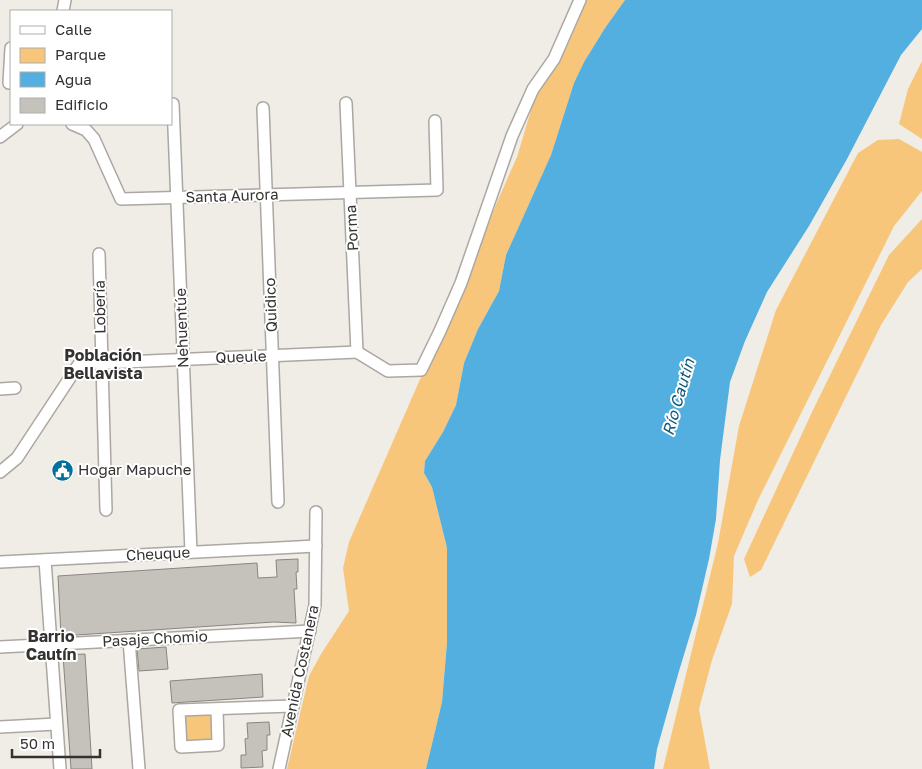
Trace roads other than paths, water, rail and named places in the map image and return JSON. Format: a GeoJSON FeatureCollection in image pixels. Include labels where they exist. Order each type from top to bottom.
{"type":"FeatureCollection","features":[{"type":"Feature","properties":{"kind":"street"},"geometry":{"type":"LineString","coordinates":[[357,352],[388,371],[421,370],[461,283],[516,128],[533,89],[554,58],[580,0]]}},
{"type":"Feature","properties":{"kind":"street"},"geometry":{"type":"LineString","coordinates":[[9,83],[10,66]]}},
{"type":"Feature","properties":{"kind":"street","name":"Porma"},"geometry":{"type":"LineString","coordinates":[[346,103],[357,352]]}},
{"type":"Feature","properties":{"kind":"street","name":"Nehuentúe"},"geometry":{"type":"LineString","coordinates":[[173,104],[192,552]]}},
{"type":"Feature","properties":{"kind":"street","name":"Quidico"},"geometry":{"type":"LineString","coordinates":[[263,108],[278,502]]}},
{"type":"Feature","properties":{"kind":"street","name":"Santa Aurora"},"geometry":{"type":"LineString","coordinates":[[74,125],[86,130],[94,139],[121,199],[437,190],[435,121]]}},
{"type":"Feature","properties":{"kind":"street"},"geometry":{"type":"LineString","coordinates":[[0,137],[16,125]]}},
{"type":"Feature","properties":{"kind":"street","name":"Lobería"},"geometry":{"type":"LineString","coordinates":[[99,254],[106,510]]}},
{"type":"Feature","properties":{"kind":"street","name":"Queule"},"geometry":{"type":"LineString","coordinates":[[0,472],[17,458],[79,364],[357,352]]}},
{"type":"Feature","properties":{"kind":"street"},"geometry":{"type":"LineString","coordinates":[[0,389],[14,388]]}},
{"type":"Feature","properties":{"kind":"street","name":"Avenida Costanera"},"geometry":{"type":"LineString","coordinates":[[279,769],[315,604],[316,512]]}},
{"type":"Feature","properties":{"kind":"street","name":"Cheuque"},"geometry":{"type":"LineString","coordinates":[[0,562],[316,546]]}},
{"type":"Feature","properties":{"kind":"street"},"geometry":{"type":"LineString","coordinates":[[45,560],[60,769]]}},
{"type":"Feature","properties":{"kind":"street","name":"Pasaje Chomio"},"geometry":{"type":"LineString","coordinates":[[0,647],[310,631]]}},
{"type":"Feature","properties":{"kind":"street"},"geometry":{"type":"LineString","coordinates":[[129,640],[139,769]]}},
{"type":"Feature","properties":{"kind":"street"},"geometry":{"type":"LineString","coordinates":[[217,709],[218,745],[181,747],[178,710],[293,706]]}},
{"type":"Feature","properties":{"kind":"street"},"geometry":{"type":"LineString","coordinates":[[0,727],[56,724]]}},
{"type":"Feature","properties":{"kind":"water","name":"Río Cautín"},"geometry":{"type":"Polygon","coordinates":[[[625,0],[922,0],[922,29],[901,55],[847,159],[809,226],[767,292],[745,341],[730,382],[720,460],[716,519],[709,559],[696,615],[657,749],[654,769],[426,769],[442,702],[447,643],[447,548],[432,487],[424,473],[425,461],[443,432],[456,405],[464,363],[478,329],[499,291],[506,255],[551,155],[574,83],[584,62],[625,0]]]}},
{"type":"Feature","properties":{"kind":"place","name":"Hogar Mapuche"},"geometry":{"type":"Point","coordinates":[62,470]}},
{"type":"Feature","properties":{"kind":"district","name":"Población Bellavista"},"geometry":{"type":"Point","coordinates":[103,364]}},
{"type":"Feature","properties":{"kind":"district","name":"Barrio Cautín"},"geometry":{"type":"Point","coordinates":[51,645]}}]}
